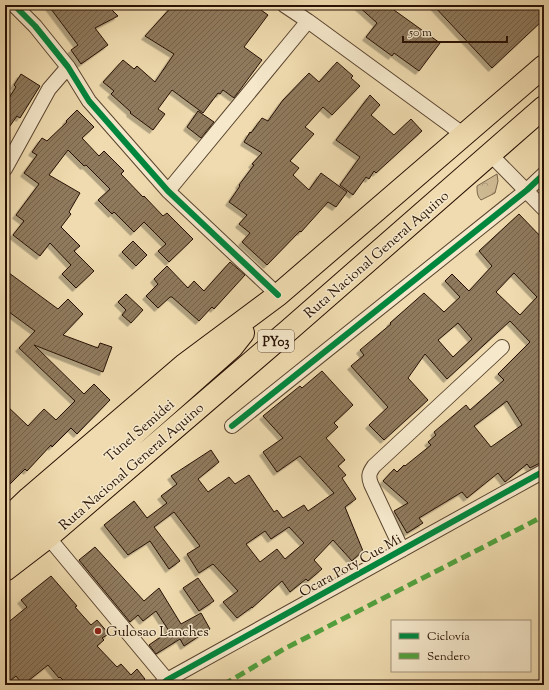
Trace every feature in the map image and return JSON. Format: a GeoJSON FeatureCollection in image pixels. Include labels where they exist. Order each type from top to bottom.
{"type":"FeatureCollection","features":[{"type":"Feature","properties":{"kind":"highway","name":"PY03"},"geometry":{"type":"LineString","coordinates":[[5,521],[29,498],[184,365],[270,301],[544,66]]}},
{"type":"Feature","properties":{"kind":"highway","name":"Ruta Nacional General Aquino"},"geometry":{"type":"LineString","coordinates":[[5,570],[48,537],[295,325],[544,107]]}},
{"type":"Feature","properties":{"kind":"highway","name":"Túnel Semidei"},"geometry":{"type":"LineString","coordinates":[[5,545],[115,451],[232,347],[270,301]]}},
{"type":"Feature","properties":{"kind":"highway"},"geometry":{"type":"LineString","coordinates":[[5,509],[14,503],[29,498]]}},
{"type":"Feature","properties":{"kind":"street"},"geometry":{"type":"LineString","coordinates":[[14,5],[34,26],[68,67],[89,101],[168,191],[270,301]]}},
{"type":"Feature","properties":{"kind":"street"},"geometry":{"type":"LineString","coordinates":[[293,7],[308,22],[464,135]]}},
{"type":"Feature","properties":{"kind":"street"},"geometry":{"type":"LineString","coordinates":[[168,191],[308,22]]}},
{"type":"Feature","properties":{"kind":"street"},"geometry":{"type":"LineString","coordinates":[[5,169],[49,89],[68,67]]}},
{"type":"Feature","properties":{"kind":"street"},"geometry":{"type":"LineString","coordinates":[[490,154],[544,209]]}},
{"type":"Feature","properties":{"kind":"street"},"geometry":{"type":"LineString","coordinates":[[232,426],[527,190],[544,174]]}},
{"type":"Feature","properties":{"kind":"street"},"geometry":{"type":"LineString","coordinates":[[402,550],[371,484],[369,473],[374,466],[502,347]]}},
{"type":"Feature","properties":{"kind":"street","name":"Ocara Poty Cue Mi"},"geometry":{"type":"LineString","coordinates":[[164,683],[544,471]]}},
{"type":"Feature","properties":{"kind":"street"},"geometry":{"type":"LineString","coordinates":[[48,537],[164,683]]}},
{"type":"Feature","properties":{"kind":"green space"},"geometry":{"type":"Polygon","coordinates":[[[497,174],[498,181],[495,193],[481,200],[478,194],[477,186],[497,174]]]}},
{"type":"Feature","properties":{"kind":"building"},"geometry":{"type":"Polygon","coordinates":[[[48,5],[107,5],[118,16],[95,28],[108,45],[81,64],[71,50],[78,45],[48,5]]]}},
{"type":"Feature","properties":{"kind":"building"},"geometry":{"type":"Polygon","coordinates":[[[173,5],[254,5],[268,15],[244,47],[262,60],[234,98],[223,90],[220,94],[218,93],[203,113],[172,90],[158,109],[165,114],[153,130],[130,113],[131,112],[111,94],[114,91],[103,82],[123,60],[134,69],[137,66],[155,82],[174,54],[145,36],[173,5]]]}},
{"type":"Feature","properties":{"kind":"building"},"geometry":{"type":"Polygon","coordinates":[[[357,5],[387,5],[440,43],[419,71],[394,53],[392,56],[366,37],[377,23],[357,5]]]}},
{"type":"Feature","properties":{"kind":"building"},"geometry":{"type":"Polygon","coordinates":[[[433,5],[498,5],[502,10],[508,5],[544,5],[544,19],[492,68],[433,5]]]}},
{"type":"Feature","properties":{"kind":"building"},"geometry":{"type":"Polygon","coordinates":[[[337,62],[353,76],[351,78],[360,86],[332,115],[323,107],[305,127],[314,134],[290,161],[299,168],[293,175],[309,190],[321,173],[347,192],[336,207],[328,202],[301,232],[300,231],[267,265],[242,242],[250,233],[239,224],[247,215],[229,202],[240,186],[239,185],[254,165],[252,164],[262,153],[244,142],[262,118],[268,121],[283,100],[309,73],[319,82],[337,62]]]}},
{"type":"Feature","properties":{"kind":"building"},"geometry":{"type":"Polygon","coordinates":[[[21,74],[40,86],[20,118],[17,116],[5,133],[5,104],[16,87],[14,85],[21,74]]]}},
{"type":"Feature","properties":{"kind":"building"},"geometry":{"type":"Polygon","coordinates":[[[370,95],[380,105],[371,115],[394,135],[411,119],[422,131],[376,173],[374,171],[369,179],[366,177],[353,195],[340,185],[360,157],[336,140],[370,95]]]}},
{"type":"Feature","properties":{"kind":"building"},"geometry":{"type":"Polygon","coordinates":[[[77,110],[94,127],[82,138],[99,156],[104,151],[124,171],[121,174],[143,197],[144,196],[163,216],[167,213],[193,239],[169,262],[158,251],[166,244],[144,222],[134,232],[114,212],[112,214],[98,200],[110,189],[86,165],[84,166],[68,150],[49,175],[80,193],[69,212],[71,214],[61,227],[80,246],[74,251],[94,271],[76,288],[62,274],[71,265],[50,243],[40,256],[13,235],[24,221],[16,215],[39,184],[24,173],[37,155],[32,152],[42,138],[47,141],[77,110]]]}},
{"type":"Feature","properties":{"kind":"building"},"geometry":{"type":"Polygon","coordinates":[[[198,111],[214,122],[201,138],[187,127],[198,111]]]}},
{"type":"Feature","properties":{"kind":"building"},"geometry":{"type":"Polygon","coordinates":[[[519,214],[544,240],[544,461],[530,468],[527,464],[505,482],[498,473],[467,498],[462,492],[419,518],[423,523],[407,533],[394,511],[408,503],[383,481],[394,469],[397,472],[431,445],[428,442],[436,435],[434,432],[466,405],[470,410],[504,380],[498,374],[530,342],[510,321],[447,379],[425,354],[408,378],[428,400],[384,440],[369,425],[388,407],[351,366],[364,355],[360,350],[391,324],[390,323],[424,293],[444,312],[460,297],[445,281],[452,274],[469,291],[492,266],[479,251],[519,214]],[[514,273],[496,292],[520,315],[537,297],[514,273]],[[458,323],[438,340],[453,357],[472,339],[458,323]],[[507,401],[474,426],[491,447],[522,425],[507,401]]]}},
{"type":"Feature","properties":{"kind":"building"},"geometry":{"type":"Polygon","coordinates":[[[133,241],[147,255],[136,266],[122,252],[133,241]]]}},
{"type":"Feature","properties":{"kind":"building"},"geometry":{"type":"Polygon","coordinates":[[[230,262],[245,275],[214,309],[212,307],[199,321],[172,297],[170,297],[158,308],[146,296],[158,284],[154,279],[167,266],[188,288],[194,281],[204,291],[230,262]]]}},
{"type":"Feature","properties":{"kind":"building"},"geometry":{"type":"Polygon","coordinates":[[[5,270],[58,309],[68,299],[83,314],[63,335],[98,348],[100,343],[112,347],[103,372],[34,345],[84,394],[94,384],[110,400],[77,434],[71,428],[52,447],[51,445],[27,471],[25,469],[5,489],[5,404],[28,426],[44,409],[56,420],[75,401],[19,348],[35,331],[5,309],[5,270]]]}},
{"type":"Feature","properties":{"kind":"building"},"geometry":{"type":"Polygon","coordinates":[[[126,294],[143,310],[131,323],[122,315],[126,310],[118,302],[126,294]]]}},
{"type":"Feature","properties":{"kind":"building"},"geometry":{"type":"Polygon","coordinates":[[[322,371],[353,405],[334,423],[338,427],[326,438],[345,460],[338,466],[346,475],[342,478],[356,499],[345,507],[363,551],[352,561],[333,540],[314,560],[322,569],[308,581],[306,579],[290,592],[282,581],[252,608],[237,618],[223,602],[238,591],[213,564],[199,573],[187,554],[200,546],[174,512],[154,527],[180,561],[169,569],[150,541],[128,555],[104,525],[134,501],[147,518],[167,503],[161,496],[177,484],[171,476],[211,450],[219,462],[198,479],[208,492],[229,477],[235,484],[249,475],[274,512],[277,510],[283,518],[304,505],[308,511],[334,493],[300,456],[277,472],[263,452],[283,438],[263,416],[300,386],[302,388],[322,371]],[[289,527],[271,539],[265,531],[246,544],[260,562],[277,549],[285,559],[304,543],[289,527]]]}},
{"type":"Feature","properties":{"kind":"building"},"geometry":{"type":"Polygon","coordinates":[[[95,547],[144,601],[159,588],[181,624],[201,613],[210,629],[184,646],[180,639],[156,654],[149,645],[169,631],[156,611],[143,621],[138,615],[130,622],[79,560],[95,547]]]}},
{"type":"Feature","properties":{"kind":"building"},"geometry":{"type":"Polygon","coordinates":[[[51,576],[91,625],[97,620],[109,634],[102,638],[104,640],[97,646],[117,667],[121,664],[131,675],[137,669],[145,679],[140,685],[68,685],[60,677],[59,678],[48,665],[23,685],[16,676],[5,685],[5,625],[27,607],[21,600],[51,576]]]}},
{"type":"Feature","properties":{"kind":"building"},"geometry":{"type":"Polygon","coordinates":[[[198,578],[214,601],[199,611],[183,588],[198,578]]]}},
{"type":"Feature","properties":{"kind":"marked path"},"geometry":{"type":"LineString","coordinates":[[223,685],[284,649],[544,516]]}},
{"type":"Feature","properties":{"kind":"cycle path"},"geometry":{"type":"LineString","coordinates":[[14,5],[35,26],[68,67],[89,101],[168,191],[278,295]]}},
{"type":"Feature","properties":{"kind":"cycle path"},"geometry":{"type":"LineString","coordinates":[[232,426],[527,190],[544,174]]}},
{"type":"Feature","properties":{"kind":"cycle path"},"geometry":{"type":"LineString","coordinates":[[161,685],[167,680],[544,471]]}},
{"type":"Feature","properties":{"kind":"place","name":"Gulosao Lanches"},"geometry":{"type":"Point","coordinates":[98,631]}}]}
